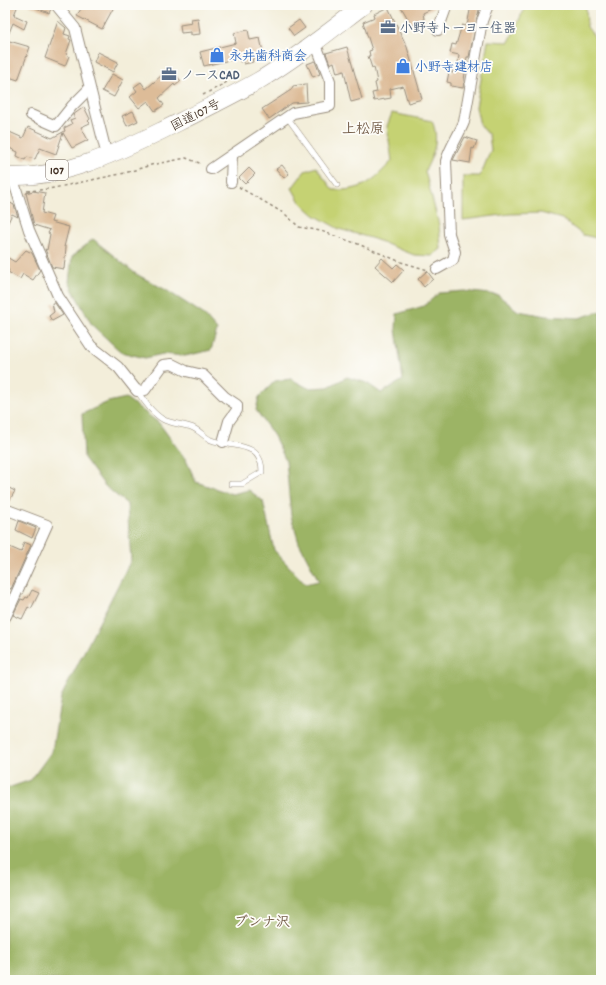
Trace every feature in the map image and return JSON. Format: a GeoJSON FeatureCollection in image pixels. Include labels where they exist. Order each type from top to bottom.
{"type":"FeatureCollection","features":[{"type":"Feature","properties":{"kind":"highway","name":"国道107号"},"geometry":{"type":"LineString","coordinates":[[12,181],[68,168],[107,156],[195,114],[259,80],[315,42],[364,5]]}},
{"type":"Feature","properties":{"kind":"street"},"geometry":{"type":"LineString","coordinates":[[56,5],[75,28],[89,89],[107,156]]}},
{"type":"Feature","properties":{"kind":"street"},"geometry":{"type":"LineString","coordinates":[[438,30],[447,5]]}},
{"type":"Feature","properties":{"kind":"street"},"geometry":{"type":"LineString","coordinates":[[437,269],[453,260],[455,252],[449,234],[446,160],[448,152],[460,134],[464,122],[482,21],[488,5]]}},
{"type":"Feature","properties":{"kind":"street"},"geometry":{"type":"LineString","coordinates":[[211,169],[293,113],[330,106],[330,81],[315,42]]}},
{"type":"Feature","properties":{"kind":"street"},"geometry":{"type":"LineString","coordinates":[[31,115],[56,126],[72,106],[89,89]]}},
{"type":"Feature","properties":{"kind":"street"},"geometry":{"type":"LineString","coordinates":[[231,182],[232,155]]}},
{"type":"Feature","properties":{"kind":"street"},"geometry":{"type":"LineString","coordinates":[[12,181],[29,230],[58,296],[90,346],[118,367],[137,391],[145,390],[164,365],[172,364],[186,371],[203,375],[225,397],[237,406],[237,410],[229,421],[223,442]]}},
{"type":"Feature","properties":{"kind":"street"},"geometry":{"type":"LineString","coordinates":[[5,509],[47,525],[6,616]]}},
{"type":"Feature","properties":{"kind":"lane"},"geometry":{"type":"LineString","coordinates":[[287,117],[337,185]]}},
{"type":"Feature","properties":{"kind":"lane"},"geometry":{"type":"LineString","coordinates":[[137,391],[157,416],[165,420],[193,427],[212,440],[247,448],[257,455],[262,463],[262,472],[255,478],[242,484],[231,484]]}},
{"type":"Feature","properties":{"kind":"path"},"geometry":{"type":"LineString","coordinates":[[198,97],[232,79]]}},
{"type":"Feature","properties":{"kind":"path"},"geometry":{"type":"LineString","coordinates":[[12,181],[49,189],[186,158],[200,162],[211,169]]}},
{"type":"Feature","properties":{"kind":"path"},"geometry":{"type":"LineString","coordinates":[[231,182],[285,214],[299,227],[321,231],[358,244],[401,262],[431,271],[437,269]]}},
{"type":"Feature","properties":{"kind":"green space"},"geometry":{"type":"Polygon","coordinates":[[[526,5],[586,5],[587,27],[601,45],[601,239],[583,235],[562,219],[541,213],[510,214],[463,220],[463,176],[480,176],[491,150],[489,135],[480,125],[476,107],[488,41],[509,42],[526,5]]]}},
{"type":"Feature","properties":{"kind":"green space"},"geometry":{"type":"Polygon","coordinates":[[[392,113],[432,121],[434,128],[434,147],[431,159],[425,171],[439,225],[441,249],[432,256],[414,255],[374,239],[339,229],[314,215],[300,202],[292,188],[305,171],[316,167],[333,190],[360,187],[379,175],[392,161],[387,126],[392,113]]]}},
{"type":"Feature","properties":{"kind":"green space"},"geometry":{"type":"Polygon","coordinates":[[[93,239],[136,274],[166,290],[203,314],[217,330],[211,350],[185,356],[163,354],[145,358],[121,352],[92,325],[69,282],[72,257],[93,239]]]}},
{"type":"Feature","properties":{"kind":"green space"},"geometry":{"type":"Polygon","coordinates":[[[464,291],[498,295],[518,311],[546,316],[579,318],[601,311],[601,980],[5,980],[5,789],[31,780],[52,751],[61,697],[131,560],[127,504],[105,486],[84,458],[82,414],[108,402],[126,398],[159,423],[186,460],[196,482],[232,494],[249,490],[263,501],[274,550],[305,584],[319,581],[299,543],[291,516],[286,461],[274,436],[256,410],[259,397],[275,381],[291,379],[308,388],[328,387],[347,377],[367,383],[381,393],[403,380],[396,329],[397,314],[424,306],[439,293],[464,291]]]}},
{"type":"Feature","properties":{"kind":"building"},"geometry":{"type":"Polygon","coordinates":[[[5,5],[18,5],[14,15],[27,21],[24,29],[13,23],[6,40],[30,47],[18,80],[9,77],[11,72],[5,69],[5,5]]]}},
{"type":"Feature","properties":{"kind":"building"},"geometry":{"type":"Polygon","coordinates":[[[29,5],[50,5],[51,9],[49,13],[29,5]]]}},
{"type":"Feature","properties":{"kind":"building"},"geometry":{"type":"Polygon","coordinates":[[[83,5],[115,5],[102,29],[77,16],[83,5]]]}},
{"type":"Feature","properties":{"kind":"building"},"geometry":{"type":"Polygon","coordinates":[[[400,5],[439,5],[423,13],[424,19],[412,26],[400,5]]]}},
{"type":"Feature","properties":{"kind":"building"},"geometry":{"type":"Polygon","coordinates":[[[471,5],[480,5],[469,57],[467,57],[463,88],[451,86],[451,83],[447,82],[449,72],[453,73],[453,70],[457,70],[459,55],[450,53],[452,44],[456,45],[462,25],[467,26],[471,5]]]}},
{"type":"Feature","properties":{"kind":"building"},"geometry":{"type":"Polygon","coordinates":[[[388,7],[407,47],[422,99],[408,103],[403,86],[390,89],[391,98],[374,101],[372,93],[377,92],[375,83],[377,82],[374,67],[372,68],[368,56],[370,56],[369,51],[372,50],[363,22],[375,17],[374,14],[388,7]]]}},
{"type":"Feature","properties":{"kind":"building"},"geometry":{"type":"Polygon","coordinates":[[[198,18],[200,34],[191,35],[191,32],[181,33],[180,25],[192,23],[191,19],[198,18]]]}},
{"type":"Feature","properties":{"kind":"building"},"geometry":{"type":"Polygon","coordinates":[[[299,20],[305,28],[294,36],[288,28],[299,20]]]}},
{"type":"Feature","properties":{"kind":"building"},"geometry":{"type":"Polygon","coordinates":[[[58,21],[66,28],[64,34],[70,36],[69,39],[71,40],[66,54],[69,56],[65,66],[45,58],[58,21]]]}},
{"type":"Feature","properties":{"kind":"building"},"geometry":{"type":"Polygon","coordinates":[[[248,30],[250,40],[260,38],[263,52],[254,54],[255,58],[252,59],[253,62],[244,64],[244,61],[240,62],[239,58],[204,66],[200,52],[236,43],[234,33],[248,30]]]}},
{"type":"Feature","properties":{"kind":"building"},"geometry":{"type":"Polygon","coordinates":[[[347,47],[362,99],[351,102],[344,71],[337,73],[334,62],[330,64],[326,53],[347,47]]]}},
{"type":"Feature","properties":{"kind":"building"},"geometry":{"type":"Polygon","coordinates":[[[98,52],[118,62],[113,72],[94,62],[98,52]]]}},
{"type":"Feature","properties":{"kind":"building"},"geometry":{"type":"Polygon","coordinates":[[[315,61],[320,74],[313,77],[307,64],[315,61]]]}},
{"type":"Feature","properties":{"kind":"building"},"geometry":{"type":"Polygon","coordinates":[[[170,68],[181,81],[175,86],[174,84],[159,98],[164,105],[155,111],[148,101],[139,108],[130,97],[137,91],[134,87],[141,82],[146,89],[170,68]]]}},
{"type":"Feature","properties":{"kind":"building"},"geometry":{"type":"Polygon","coordinates":[[[112,74],[123,80],[114,97],[102,91],[112,74]]]}},
{"type":"Feature","properties":{"kind":"building"},"geometry":{"type":"Polygon","coordinates":[[[306,84],[307,102],[292,103],[269,119],[262,109],[291,90],[293,86],[306,84]]]}},
{"type":"Feature","properties":{"kind":"building"},"geometry":{"type":"Polygon","coordinates":[[[84,107],[90,119],[88,121],[90,123],[81,127],[88,140],[72,148],[63,133],[56,154],[40,148],[35,159],[27,157],[25,160],[17,156],[18,152],[5,146],[5,130],[23,138],[28,127],[52,138],[65,131],[64,128],[72,124],[70,120],[75,118],[73,115],[84,107]]]}},
{"type":"Feature","properties":{"kind":"building"},"geometry":{"type":"Polygon","coordinates":[[[133,111],[138,121],[127,126],[122,116],[133,111]]]}},
{"type":"Feature","properties":{"kind":"building"},"geometry":{"type":"Polygon","coordinates":[[[465,137],[477,141],[474,149],[472,148],[470,163],[453,160],[465,137]]]}},
{"type":"Feature","properties":{"kind":"building"},"geometry":{"type":"Polygon","coordinates":[[[282,165],[289,174],[284,178],[276,169],[282,165]]]}},
{"type":"Feature","properties":{"kind":"building"},"geometry":{"type":"Polygon","coordinates":[[[249,168],[255,174],[245,184],[239,178],[249,168]]]}},
{"type":"Feature","properties":{"kind":"building"},"geometry":{"type":"Polygon","coordinates":[[[33,191],[45,193],[42,213],[53,216],[51,222],[69,227],[64,247],[66,247],[64,269],[52,267],[45,249],[47,250],[50,234],[48,233],[50,230],[34,225],[26,193],[33,191]]]}},
{"type":"Feature","properties":{"kind":"building"},"geometry":{"type":"Polygon","coordinates":[[[5,200],[14,205],[18,217],[12,214],[5,229],[5,200]]]}},
{"type":"Feature","properties":{"kind":"building"},"geometry":{"type":"Polygon","coordinates":[[[26,250],[32,253],[40,270],[33,280],[23,274],[20,279],[8,272],[9,270],[5,268],[5,256],[15,262],[26,250]]]}},
{"type":"Feature","properties":{"kind":"building"},"geometry":{"type":"Polygon","coordinates":[[[382,258],[393,268],[397,264],[404,270],[393,282],[375,266],[382,258]]]}},
{"type":"Feature","properties":{"kind":"building"},"geometry":{"type":"Polygon","coordinates":[[[427,271],[433,279],[424,287],[418,279],[427,271]]]}},
{"type":"Feature","properties":{"kind":"building"},"geometry":{"type":"Polygon","coordinates":[[[52,303],[55,303],[63,315],[52,321],[49,316],[54,312],[52,303]]]}},
{"type":"Feature","properties":{"kind":"building"},"geometry":{"type":"Polygon","coordinates":[[[5,486],[15,491],[8,503],[5,503],[5,486]]]}},
{"type":"Feature","properties":{"kind":"building"},"geometry":{"type":"Polygon","coordinates":[[[19,521],[36,528],[32,538],[16,530],[19,521]]]}},
{"type":"Feature","properties":{"kind":"building"},"geometry":{"type":"Polygon","coordinates":[[[24,542],[31,545],[11,589],[5,587],[5,545],[21,552],[24,542]]]}},
{"type":"Feature","properties":{"kind":"building"},"geometry":{"type":"Polygon","coordinates":[[[32,590],[39,593],[31,609],[28,607],[22,619],[13,615],[21,599],[24,600],[26,597],[28,598],[32,590]]]}},
{"type":"Feature","properties":{"kind":"place","name":"小野寺トーヨー住器"},"geometry":{"type":"Point","coordinates":[388,27]}},
{"type":"Feature","properties":{"kind":"place","name":"永井歯科商会"},"geometry":{"type":"Point","coordinates":[217,55]}},
{"type":"Feature","properties":{"kind":"place","name":"小野寺建材店"},"geometry":{"type":"Point","coordinates":[403,66]}},
{"type":"Feature","properties":{"kind":"place","name":"ノースCAD"},"geometry":{"type":"Point","coordinates":[169,74]}},
{"type":"Feature","properties":{"kind":"district","name":"上松原"},"geometry":{"type":"Point","coordinates":[363,128]}},
{"type":"Feature","properties":{"kind":"district","name":"ブンナ沢"},"geometry":{"type":"Point","coordinates":[262,921]}}]}
